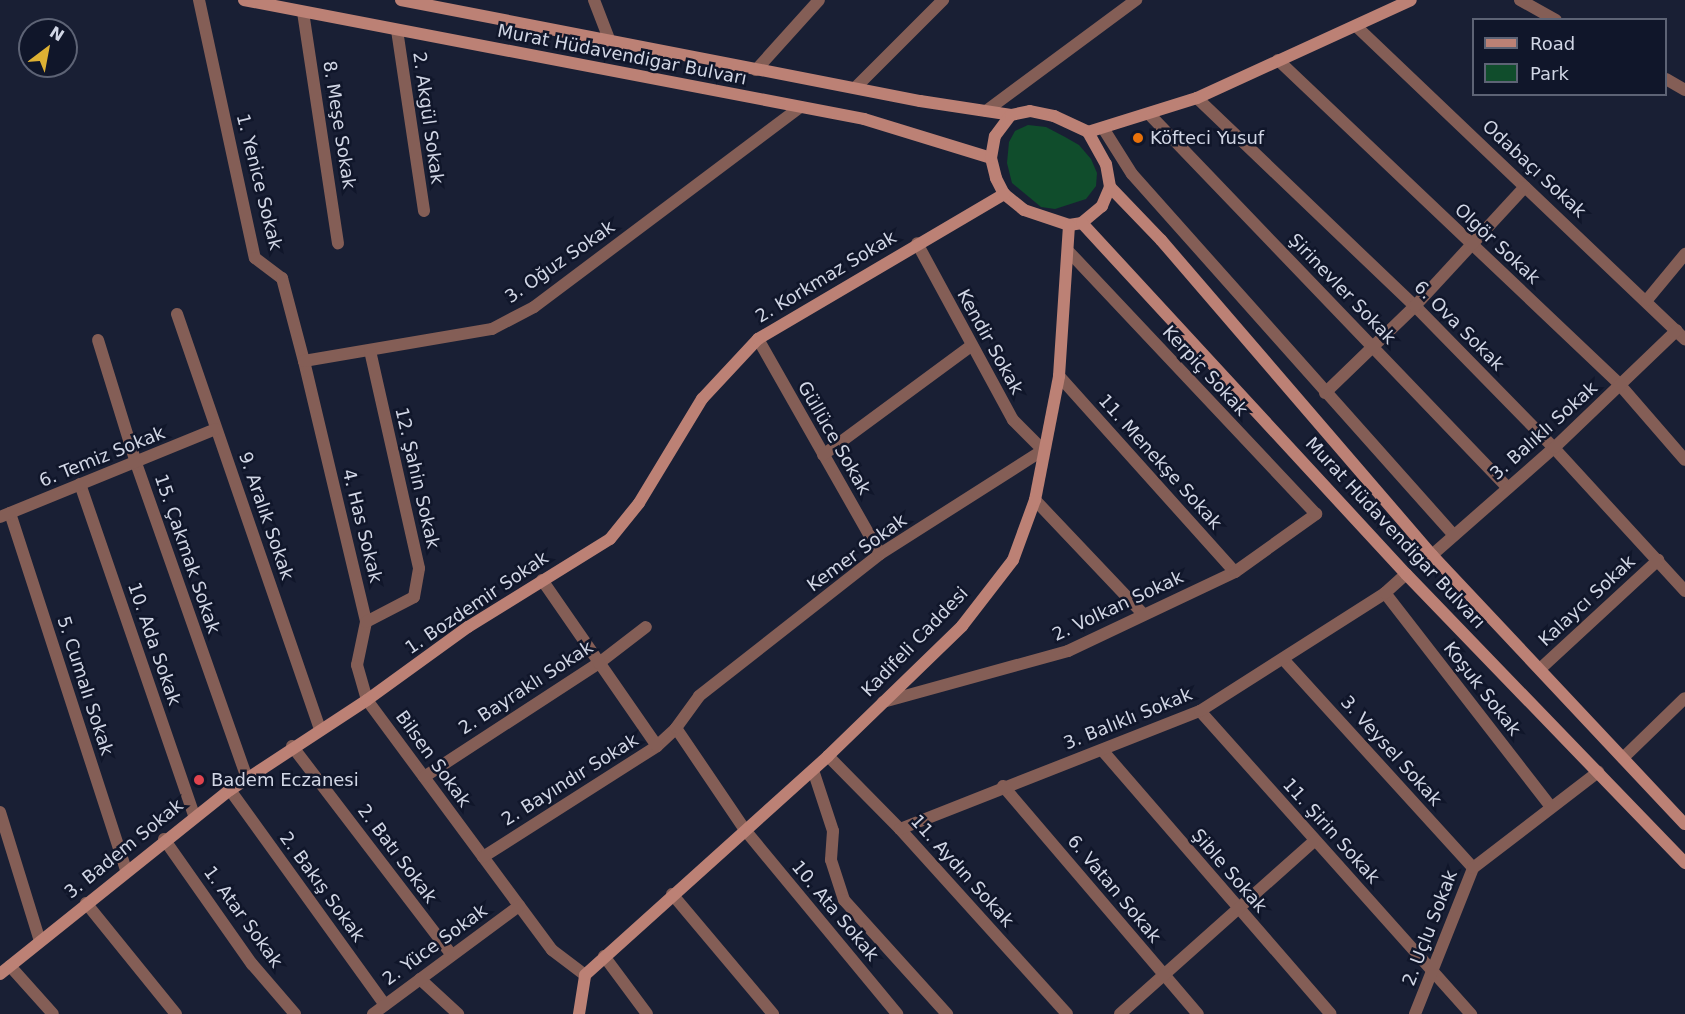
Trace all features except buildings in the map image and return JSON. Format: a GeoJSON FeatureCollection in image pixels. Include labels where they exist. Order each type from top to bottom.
{"type":"FeatureCollection","features":[{"type":"Feature","properties":{"kind":"main road","name":"Murat Hüdavendigar Bulvarı"},"geometry":{"type":"LineString","coordinates":[[244,0],[864,119],[991,158]]}},
{"type":"Feature","properties":{"kind":"main road","name":"Murat Hüdavendigar Bulvarı"},"geometry":{"type":"LineString","coordinates":[[401,0],[609,39],[756,70],[857,86],[920,101],[1011,115]]}},
{"type":"Feature","properties":{"kind":"main road"},"geometry":{"type":"LineString","coordinates":[[1088,132],[1150,115],[1197,98],[1278,60],[1358,27],[1411,0]]}},
{"type":"Feature","properties":{"kind":"main road"},"geometry":{"type":"LineString","coordinates":[[1030,111],[1054,116],[1088,132],[1106,164],[1110,187],[1102,206],[1082,223],[1069,225],[1033,214],[1004,194],[991,158],[995,136],[1011,115],[1030,111]]}},
{"type":"Feature","properties":{"kind":"main road","name":"Murat Hüdavendigar Bulvarı"},"geometry":{"type":"LineString","coordinates":[[1110,187],[1161,240],[1432,555],[1685,824]]}},
{"type":"Feature","properties":{"kind":"main road","name":"2. Korkmaz Sokak"},"geometry":{"type":"LineString","coordinates":[[610,539],[639,503],[702,399],[758,339],[917,243],[1004,194]]}},
{"type":"Feature","properties":{"kind":"main road","name":"Murat Hüdavendigar Bulvarı"},"geometry":{"type":"LineString","coordinates":[[1082,223],[1406,574],[1685,863]]}},
{"type":"Feature","properties":{"kind":"main road","name":"Kadifeli Caddesi"},"geometry":{"type":"LineString","coordinates":[[585,975],[672,894],[828,756],[962,626],[1013,560],[1035,500],[1059,375],[1069,225]]}},
{"type":"Feature","properties":{"kind":"main road","name":"1. Bozdemir Sokak"},"geometry":{"type":"LineString","coordinates":[[367,700],[468,627],[610,539]]}},
{"type":"Feature","properties":{"kind":"main road","name":"3. Badem Sokak"},"geometry":{"type":"LineString","coordinates":[[5,970],[194,816],[292,746],[367,700]]}},
{"type":"Feature","properties":{"kind":"main road"},"geometry":{"type":"LineString","coordinates":[[579,1014],[585,975]]}},
{"type":"Feature","properties":{"kind":"street","name":"1. Yenice Sokak"},"geometry":{"type":"LineString","coordinates":[[198,0],[255,258],[282,278],[304,361]]}},
{"type":"Feature","properties":{"kind":"street"},"geometry":{"type":"LineString","coordinates":[[594,0],[609,39]]}},
{"type":"Feature","properties":{"kind":"street"},"geometry":{"type":"LineString","coordinates":[[756,70],[819,0]]}},
{"type":"Feature","properties":{"kind":"street"},"geometry":{"type":"LineString","coordinates":[[857,86],[943,0]]}},
{"type":"Feature","properties":{"kind":"street"},"geometry":{"type":"LineString","coordinates":[[986,111],[1136,0]]}},
{"type":"Feature","properties":{"kind":"street"},"geometry":{"type":"LineString","coordinates":[[1520,0],[1552,18]]}},
{"type":"Feature","properties":{"kind":"street","name":"8. Meşe Sokak"},"geometry":{"type":"LineString","coordinates":[[303,12],[338,243]]}},
{"type":"Feature","properties":{"kind":"street","name":"Odabaçı Sokak"},"geometry":{"type":"LineString","coordinates":[[1358,27],[1647,300],[1681,335]]}},
{"type":"Feature","properties":{"kind":"street","name":"2. Akgül Sokak"},"geometry":{"type":"LineString","coordinates":[[397,30],[424,211]]}},
{"type":"Feature","properties":{"kind":"street","name":"Olgör Sokak"},"geometry":{"type":"LineString","coordinates":[[1278,60],[1620,386],[1685,460]]}},
{"type":"Feature","properties":{"kind":"street"},"geometry":{"type":"LineString","coordinates":[[1667,80],[1685,90]]}},
{"type":"Feature","properties":{"kind":"street","name":"6. Ova Sokak"},"geometry":{"type":"LineString","coordinates":[[1197,98],[1415,306],[1554,448],[1685,591]]}},
{"type":"Feature","properties":{"kind":"street","name":"3. Oğuz Sokak"},"geometry":{"type":"LineString","coordinates":[[304,361],[492,329],[534,307],[800,107]]}},
{"type":"Feature","properties":{"kind":"street","name":"Şirinevler Sokak"},"geometry":{"type":"LineString","coordinates":[[1150,115],[1508,488]]}},
{"type":"Feature","properties":{"kind":"street"},"geometry":{"type":"LineString","coordinates":[[1103,128],[1132,174],[1454,535]]}},
{"type":"Feature","properties":{"kind":"street"},"geometry":{"type":"LineString","coordinates":[[1325,393],[1415,306],[1526,187]]}},
{"type":"Feature","properties":{"kind":"street","name":"Kendir Sokak"},"geometry":{"type":"LineString","coordinates":[[917,243],[1013,420],[1043,450]]}},
{"type":"Feature","properties":{"kind":"street","name":"Kerpiç Sokak"},"geometry":{"type":"LineString","coordinates":[[1069,252],[1316,514]]}},
{"type":"Feature","properties":{"kind":"street"},"geometry":{"type":"LineString","coordinates":[[1647,300],[1685,254]]}},
{"type":"Feature","properties":{"kind":"street","name":"9. Aralık Sokak"},"geometry":{"type":"LineString","coordinates":[[177,314],[320,730]]}},
{"type":"Feature","properties":{"kind":"street","name":"3. Balıklı Sokak"},"geometry":{"type":"LineString","coordinates":[[1432,555],[1554,448],[1620,386],[1681,335]]}},
{"type":"Feature","properties":{"kind":"street","name":"Güllüce Sokak"},"geometry":{"type":"LineString","coordinates":[[758,339],[880,554]]}},
{"type":"Feature","properties":{"kind":"street","name":"15. Çakmak Sokak"},"geometry":{"type":"LineString","coordinates":[[98,340],[136,463],[247,778]]}},
{"type":"Feature","properties":{"kind":"street"},"geometry":{"type":"LineString","coordinates":[[823,455],[971,346]]}},
{"type":"Feature","properties":{"kind":"street","name":"12. Şahin Sokak"},"geometry":{"type":"LineString","coordinates":[[366,621],[414,597],[419,568],[370,350]]}},
{"type":"Feature","properties":{"kind":"street","name":"4. Has Sokak"},"geometry":{"type":"LineString","coordinates":[[304,361],[366,621],[357,665],[367,700]]}},
{"type":"Feature","properties":{"kind":"street","name":"11. Menekşe Sokak"},"geometry":{"type":"LineString","coordinates":[[1059,375],[1235,572]]}},
{"type":"Feature","properties":{"kind":"street","name":"6. Temiz Sokak"},"geometry":{"type":"LineString","coordinates":[[5,515],[216,429]]}},
{"type":"Feature","properties":{"kind":"street","name":"Kemer Sokak"},"geometry":{"type":"LineString","coordinates":[[657,746],[676,728],[699,696],[880,554],[1043,450]]}},
{"type":"Feature","properties":{"kind":"street","name":"10. Ada Sokak"},"geometry":{"type":"LineString","coordinates":[[80,484],[194,816]]}},
{"type":"Feature","properties":{"kind":"street"},"geometry":{"type":"LineString","coordinates":[[1035,500],[1143,614]]}},
{"type":"Feature","properties":{"kind":"street","name":"2. Volkan Sokak"},"geometry":{"type":"LineString","coordinates":[[883,702],[1068,651],[1235,572],[1316,514]]}},
{"type":"Feature","properties":{"kind":"street","name":"5. Cumalı Sokak"},"geometry":{"type":"LineString","coordinates":[[5,515],[126,870]]}},
{"type":"Feature","properties":{"kind":"street","name":"Kalaycı Sokak"},"geometry":{"type":"LineString","coordinates":[[1540,669],[1658,560]]}},
{"type":"Feature","properties":{"kind":"street","name":"3. Balıklı Sokak"},"geometry":{"type":"LineString","coordinates":[[900,829],[1003,786],[1200,711],[1385,593],[1406,574]]}},
{"type":"Feature","properties":{"kind":"street","name":"2. Bayındır Sokak"},"geometry":{"type":"LineString","coordinates":[[483,857],[657,746],[542,580]]}},
{"type":"Feature","properties":{"kind":"street","name":"Koşuk Sokak"},"geometry":{"type":"LineString","coordinates":[[1385,593],[1551,807]]}},
{"type":"Feature","properties":{"kind":"street","name":"2. Bayraklı Sokak"},"geometry":{"type":"LineString","coordinates":[[424,777],[599,663],[646,627]]}},
{"type":"Feature","properties":{"kind":"street","name":"3. Veysel Sokak"},"geometry":{"type":"LineString","coordinates":[[1283,659],[1473,868]]}},
{"type":"Feature","properties":{"kind":"street"},"geometry":{"type":"LineString","coordinates":[[1623,758],[1685,699]]}},
{"type":"Feature","properties":{"kind":"street","name":"Bilsen Sokak"},"geometry":{"type":"LineString","coordinates":[[367,700],[552,950],[585,975]]}},
{"type":"Feature","properties":{"kind":"street","name":"11. Şirin Sokak"},"geometry":{"type":"LineString","coordinates":[[1200,711],[1434,975],[1472,1014]]}},
{"type":"Feature","properties":{"kind":"street","name":"10. Ata Sokak"},"geometry":{"type":"LineString","coordinates":[[676,728],[745,830],[897,1014]]}},
{"type":"Feature","properties":{"kind":"street","name":"2. Batı Sokak"},"geometry":{"type":"LineString","coordinates":[[292,746],[452,956]]}},
{"type":"Feature","properties":{"kind":"street","name":"Şible Sokak"},"geometry":{"type":"LineString","coordinates":[[1102,750],[1237,909],[1331,1014]]}},
{"type":"Feature","properties":{"kind":"street","name":"11. Aydın Sokak"},"geometry":{"type":"LineString","coordinates":[[828,756],[900,829],[1066,1014]]}},
{"type":"Feature","properties":{"kind":"street"},"geometry":{"type":"LineString","coordinates":[[813,770],[833,831],[831,860],[844,900],[947,1014]]}},
{"type":"Feature","properties":{"kind":"street","name":"2. Uçlu Sokak"},"geometry":{"type":"LineString","coordinates":[[1415,1014],[1434,975],[1473,868],[1598,772]]}},
{"type":"Feature","properties":{"kind":"street","name":"6. Vatan Sokak"},"geometry":{"type":"LineString","coordinates":[[1003,786],[1162,975],[1198,1014]]}},
{"type":"Feature","properties":{"kind":"street","name":"2. Bakış Sokak"},"geometry":{"type":"LineString","coordinates":[[230,790],[385,1005]]}},
{"type":"Feature","properties":{"kind":"street"},"geometry":{"type":"LineString","coordinates":[[0,812],[40,941]]}},
{"type":"Feature","properties":{"kind":"street","name":"1. Atar Sokak"},"geometry":{"type":"LineString","coordinates":[[164,839],[252,964],[295,1014]]}},
{"type":"Feature","properties":{"kind":"street"},"geometry":{"type":"LineString","coordinates":[[1120,1014],[1315,840]]}},
{"type":"Feature","properties":{"kind":"street"},"geometry":{"type":"LineString","coordinates":[[672,894],[773,1014]]}},
{"type":"Feature","properties":{"kind":"street"},"geometry":{"type":"LineString","coordinates":[[86,903],[176,1014]]}},
{"type":"Feature","properties":{"kind":"street","name":"2. Yüce Sokak"},"geometry":{"type":"LineString","coordinates":[[373,1014],[519,906]]}},
{"type":"Feature","properties":{"kind":"street"},"geometry":{"type":"LineString","coordinates":[[604,956],[647,1014]]}},
{"type":"Feature","properties":{"kind":"street"},"geometry":{"type":"LineString","coordinates":[[5,970],[53,1014]]}},
{"type":"Feature","properties":{"kind":"street"},"geometry":{"type":"LineString","coordinates":[[420,979],[458,1014]]}},
{"type":"Feature","properties":{"kind":"green space"},"geometry":{"type":"Polygon","coordinates":[[[1028,125],[1046,127],[1065,137],[1079,145],[1091,159],[1097,173],[1096,186],[1086,199],[1055,209],[1041,207],[1012,183],[1007,163],[1009,142],[1015,131],[1028,125]]]}},
{"type":"Feature","properties":{"kind":"place","name":"Köfteci Yusuf"},"geometry":{"type":"Point","coordinates":[1138,138]}},
{"type":"Feature","properties":{"kind":"place","name":"Badem Eczanesi"},"geometry":{"type":"Point","coordinates":[199,780]}}]}
